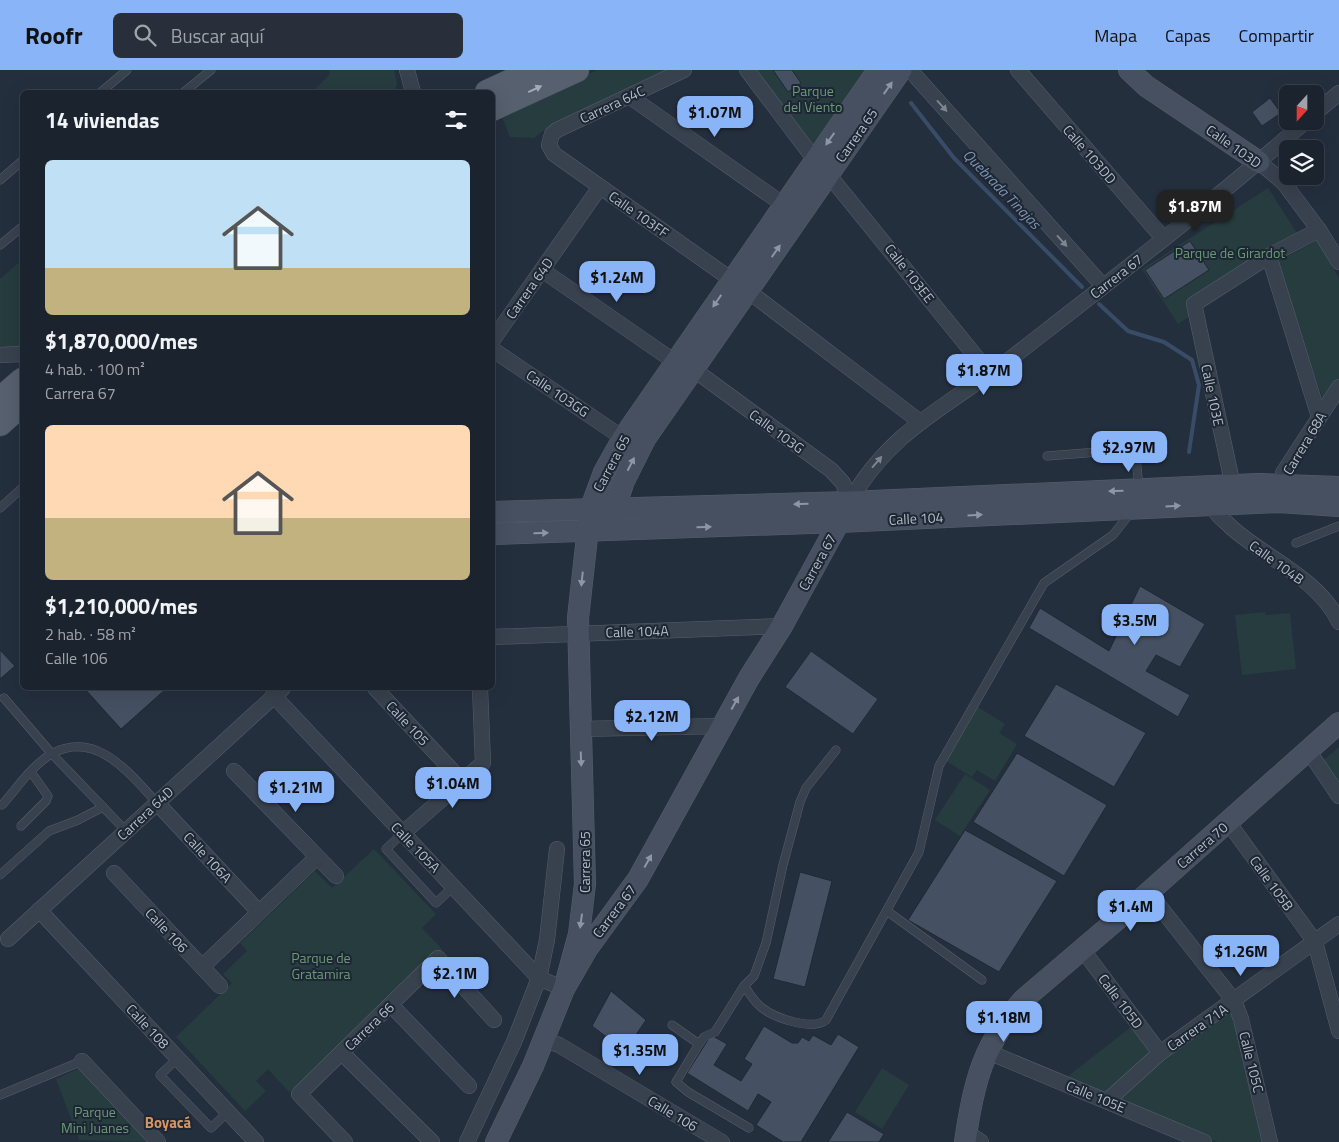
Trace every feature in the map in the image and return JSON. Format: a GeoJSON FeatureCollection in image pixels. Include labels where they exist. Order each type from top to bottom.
{"type":"FeatureCollection","features":[{"type":"Feature","properties":{"kind":"main road"},"geometry":{"type":"LineString","coordinates":[[491,90],[535,70]]}},
{"type":"Feature","properties":{"kind":"main road"},"geometry":{"type":"LineString","coordinates":[[495,108],[577,70]]}},
{"type":"Feature","properties":{"kind":"main road","name":"Carrera 65"},"geometry":{"type":"LineString","coordinates":[[740,285],[784,205],[822,167],[878,70]]}},
{"type":"Feature","properties":{"kind":"main road","name":"Carrera 65"},"geometry":{"type":"LineString","coordinates":[[564,989],[580,934],[585,884],[576,634],[590,510],[604,472],[623,438],[684,365],[822,167],[901,70]]}},
{"type":"Feature","properties":{"kind":"main road","name":"Calle 103D"},"geometry":{"type":"LineString","coordinates":[[1130,70],[1146,86],[1259,162]]}},
{"type":"Feature","properties":{"kind":"main road","name":"Carrera 65"},"geometry":{"type":"LineString","coordinates":[[609,530],[613,509],[637,452],[684,365]]}},
{"type":"Feature","properties":{"kind":"main road"},"geometry":{"type":"LineString","coordinates":[[0,399],[20,382]]}},
{"type":"Feature","properties":{"kind":"main road"},"geometry":{"type":"LineString","coordinates":[[0,424],[20,406]]}},
{"type":"Feature","properties":{"kind":"main road","name":"Calle 104"},"geometry":{"type":"LineString","coordinates":[[495,534],[839,522],[1136,499],[1233,486],[1280,493],[1339,506]]}},
{"type":"Feature","properties":{"kind":"main road","name":"Calle 104"},"geometry":{"type":"LineString","coordinates":[[495,512],[850,502],[1136,499],[1212,504],[1280,493],[1339,487]]}},
{"type":"Feature","properties":{"kind":"main road","name":"Carrera 67"},"geometry":{"type":"LineString","coordinates":[[499,1141],[545,1040],[564,989],[597,934],[638,879],[749,678],[782,626],[850,502]]}},
{"type":"Feature","properties":{"kind":"main road","name":"Carrera 70"},"geometry":{"type":"LineString","coordinates":[[971,1139],[974,1088],[986,1051],[1008,1017],[1082,949],[1149,893],[1339,723]]}},
{"type":"Feature","properties":{"kind":"street"},"geometry":{"type":"LineString","coordinates":[[408,70],[413,90]]}},
{"type":"Feature","properties":{"kind":"street","name":"Carrera 64C"},"geometry":{"type":"LineString","coordinates":[[549,145],[552,134],[557,130],[684,70]]}},
{"type":"Feature","properties":{"kind":"street","name":"Calle 103EE"},"geometry":{"type":"LineString","coordinates":[[747,70],[822,167],[990,374]]}},
{"type":"Feature","properties":{"kind":"street"},"geometry":{"type":"LineString","coordinates":[[910,70],[1103,286]]}},
{"type":"Feature","properties":{"kind":"street","name":"Calle 103DD"},"geometry":{"type":"LineString","coordinates":[[1018,70],[1163,238]]}},
{"type":"Feature","properties":{"kind":"street"},"geometry":{"type":"LineString","coordinates":[[1324,106],[1339,93]]}},
{"type":"Feature","properties":{"kind":"street"},"geometry":{"type":"LineString","coordinates":[[629,96],[784,205]]}},
{"type":"Feature","properties":{"kind":"street","name":"Carrera 67"},"geometry":{"type":"LineString","coordinates":[[850,502],[864,477],[880,458],[919,421],[990,374],[1259,162],[1296,130]]}},
{"type":"Feature","properties":{"kind":"street","name":"Calle 103FF"},"geometry":{"type":"LineString","coordinates":[[549,145],[554,154],[740,285],[919,421]]}},
{"type":"Feature","properties":{"kind":"street","name":"Calle 103D"},"geometry":{"type":"LineString","coordinates":[[1259,162],[1283,182],[1319,230],[1339,262]]}},
{"type":"Feature","properties":{"kind":"street","name":"Carrera 64D"},"geometry":{"type":"LineString","coordinates":[[495,336],[600,187]]}},
{"type":"Feature","properties":{"kind":"street"},"geometry":{"type":"LineString","coordinates":[[1319,230],[1269,256],[1319,416]]}},
{"type":"Feature","properties":{"kind":"street","name":"Calle 103E"},"geometry":{"type":"LineString","coordinates":[[1233,486],[1194,304],[1269,256]]}},
{"type":"Feature","properties":{"kind":"street","name":"Calle 103G"},"geometry":{"type":"LineString","coordinates":[[542,270],[684,365],[831,470],[843,483],[850,502]]}},
{"type":"Feature","properties":{"kind":"street","name":"Calle 103GG"},"geometry":{"type":"LineString","coordinates":[[495,351],[623,438]]}},
{"type":"Feature","properties":{"kind":"street"},"geometry":{"type":"LineString","coordinates":[[0,355],[20,354]]}},
{"type":"Feature","properties":{"kind":"street","name":"Carrera 68A"},"geometry":{"type":"LineString","coordinates":[[1280,493],[1283,473],[1339,387]]}},
{"type":"Feature","properties":{"kind":"street","name":"Calle 104B"},"geometry":{"type":"LineString","coordinates":[[1212,504],[1215,512],[1238,533],[1323,597],[1339,622]]}},
{"type":"Feature","properties":{"kind":"street","name":"Calle 104A"},"geometry":{"type":"LineString","coordinates":[[495,637],[782,626]]}},
{"type":"Feature","properties":{"kind":"street","name":"Calle 105"},"geometry":{"type":"LineString","coordinates":[[377,690],[462,781]]}},
{"type":"Feature","properties":{"kind":"street"},"geometry":{"type":"LineString","coordinates":[[403,833],[483,763],[480,690]]}},
{"type":"Feature","properties":{"kind":"street","name":"Carrera 64D"},"geometry":{"type":"LineString","coordinates":[[8,939],[278,691]]}},
{"type":"Feature","properties":{"kind":"street","name":"Calle 105A"},"geometry":{"type":"LineString","coordinates":[[278,691],[403,833],[539,978],[564,989]]}},
{"type":"Feature","properties":{"kind":"street"},"geometry":{"type":"LineString","coordinates":[[580,729],[723,726]]}},
{"type":"Feature","properties":{"kind":"street"},"geometry":{"type":"LineString","coordinates":[[1308,750],[1339,796]]}},
{"type":"Feature","properties":{"kind":"street"},"geometry":{"type":"LineString","coordinates":[[234,771],[336,876]]}},
{"type":"Feature","properties":{"kind":"street","name":"Calle 106A"},"geometry":{"type":"LineString","coordinates":[[157,803],[259,912]]}},
{"type":"Feature","properties":{"kind":"street","name":"Calle 105B"},"geometry":{"type":"LineString","coordinates":[[1228,822],[1315,942],[1339,1031]]}},
{"type":"Feature","properties":{"kind":"street"},"geometry":{"type":"LineString","coordinates":[[467,1142],[514,1042],[539,978],[548,932],[556,848]]}},
{"type":"Feature","properties":{"kind":"street"},"geometry":{"type":"LineString","coordinates":[[202,967],[317,857]]}},
{"type":"Feature","properties":{"kind":"street","name":"Calle 106"},"geometry":{"type":"LineString","coordinates":[[114,873],[220,986]]}},
{"type":"Feature","properties":{"kind":"street","name":"Calle 105C"},"geometry":{"type":"LineString","coordinates":[[1149,893],[1234,1001],[1241,1019],[1270,1142]]}},
{"type":"Feature","properties":{"kind":"street","name":"Calle 108"},"geometry":{"type":"LineString","coordinates":[[39,910],[256,1142]]}},
{"type":"Feature","properties":{"kind":"street","name":"Carrera 71A"},"geometry":{"type":"LineString","coordinates":[[1108,1100],[1160,1054],[1339,924]]}},
{"type":"Feature","properties":{"kind":"street","name":"Calle 105D"},"geometry":{"type":"LineString","coordinates":[[1082,949],[1160,1054]]}},
{"type":"Feature","properties":{"kind":"street","name":"Carrera 66"},"geometry":{"type":"LineString","coordinates":[[345,1142],[299,1094],[438,958],[494,1020]]}},
{"type":"Feature","properties":{"kind":"street"},"geometry":{"type":"LineString","coordinates":[[391,1004],[469,1086]]}},
{"type":"Feature","properties":{"kind":"street","name":"Calle 106"},"geometry":{"type":"LineString","coordinates":[[545,1040],[559,1045],[722,1142]]}},
{"type":"Feature","properties":{"kind":"street","name":"Calle 105E"},"geometry":{"type":"LineString","coordinates":[[986,1051],[1108,1100],[1204,1142]]}},
{"type":"Feature","properties":{"kind":"street"},"geometry":{"type":"LineString","coordinates":[[342,1053],[432,1142]]}},
{"type":"Feature","properties":{"kind":"street"},"geometry":{"type":"LineString","coordinates":[[82,1061],[158,1142]]}},
{"type":"Feature","properties":{"kind":"lane"},"geometry":{"type":"LineString","coordinates":[[103,90],[127,70]]}},
{"type":"Feature","properties":{"kind":"lane"},"geometry":{"type":"LineString","coordinates":[[186,90],[211,70]]}},
{"type":"Feature","properties":{"kind":"lane"},"geometry":{"type":"LineString","coordinates":[[0,180],[20,163]]}},
{"type":"Feature","properties":{"kind":"lane"},"geometry":{"type":"LineString","coordinates":[[0,245],[20,229]]}},
{"type":"Feature","properties":{"kind":"lane"},"geometry":{"type":"LineString","coordinates":[[744,986],[760,1007],[776,1015],[798,1023],[820,1024],[826,1020],[919,852],[939,766],[1044,583],[1113,535],[1136,499],[1136,458],[1132,452],[1124,450],[1046,456]]}},
{"type":"Feature","properties":{"kind":"lane"},"geometry":{"type":"LineString","coordinates":[[0,508],[20,490]]}},
{"type":"Feature","properties":{"kind":"lane"},"geometry":{"type":"LineString","coordinates":[[1296,543],[1339,526]]}},
{"type":"Feature","properties":{"kind":"lane"},"geometry":{"type":"LineString","coordinates":[[4,698],[52,754],[126,831]]}},
{"type":"Feature","properties":{"kind":"lane"},"geometry":{"type":"LineString","coordinates":[[2,805],[31,772],[52,754],[68,747],[92,747],[124,768],[157,803]]}},
{"type":"Feature","properties":{"kind":"lane"},"geometry":{"type":"LineString","coordinates":[[749,1128],[688,1092],[676,1082],[704,1037],[716,1032],[744,986],[754,976],[766,943],[800,802],[806,788],[836,750]]}},
{"type":"Feature","properties":{"kind":"lane"},"geometry":{"type":"LineString","coordinates":[[21,826],[46,801],[48,796],[46,790],[31,772]]}},
{"type":"Feature","properties":{"kind":"lane"},"geometry":{"type":"LineString","coordinates":[[0,875],[49,831],[78,820],[103,806]]}},
{"type":"Feature","properties":{"kind":"lane"},"geometry":{"type":"LineString","coordinates":[[403,833],[386,849],[436,903],[453,887]]}},
{"type":"Feature","properties":{"kind":"lane"},"geometry":{"type":"LineString","coordinates":[[887,911],[982,980]]}},
{"type":"Feature","properties":{"kind":"lane"},"geometry":{"type":"LineString","coordinates":[[672,1025],[700,1044]]}},
{"type":"Feature","properties":{"kind":"lane"},"geometry":{"type":"LineString","coordinates":[[178,1058],[160,1075],[211,1128],[228,1112]]}},
{"type":"Feature","properties":{"kind":"lane"},"geometry":{"type":"LineString","coordinates":[[0,1095],[82,1061]]}},
{"type":"Feature","properties":{"kind":"green space"},"geometry":{"type":"Polygon","coordinates":[[[329,70],[394,70],[397,83],[395,90],[315,90],[330,74],[329,70]]]}},
{"type":"Feature","properties":{"kind":"green space"},"geometry":{"type":"Polygon","coordinates":[[[597,70],[675,70],[548,127],[534,138],[510,137],[501,115],[597,70]]]}},
{"type":"Feature","properties":{"kind":"green space","name":"Parque del Viento"},"geometry":{"type":"Polygon","coordinates":[[[754,70],[868,70],[813,144],[754,70]]]}},
{"type":"Feature","properties":{"kind":"green space","name":"Parque de Girardot"},"geometry":{"type":"Polygon","coordinates":[[[1268,188],[1304,244],[1178,324],[1142,269],[1268,188]]]}},
{"type":"Feature","properties":{"kind":"green space","name":"Parque de Girardot"},"geometry":{"type":"Polygon","coordinates":[[[1318,240],[1339,279],[1339,381],[1324,402],[1275,263],[1318,240]]]}},
{"type":"Feature","properties":{"kind":"green space"},"geometry":{"type":"Polygon","coordinates":[[[20,262],[20,346],[0,349],[0,279],[20,262]]]}},
{"type":"Feature","properties":{"kind":"green space"},"geometry":{"type":"Polygon","coordinates":[[[1265,612],[1266,615],[1290,613],[1296,669],[1242,675],[1235,615],[1265,612]]]}},
{"type":"Feature","properties":{"kind":"green space"},"geometry":{"type":"Polygon","coordinates":[[[978,707],[1005,724],[999,733],[1017,744],[995,781],[977,770],[972,777],[946,761],[978,707]]]}},
{"type":"Feature","properties":{"kind":"green space"},"geometry":{"type":"Polygon","coordinates":[[[1339,747],[1339,791],[1320,763],[1339,747]]]}},
{"type":"Feature","properties":{"kind":"green space"},"geometry":{"type":"Polygon","coordinates":[[[965,774],[990,790],[960,836],[935,820],[965,774]]]}},
{"type":"Feature","properties":{"kind":"green space","name":"Parque de Gratamira"},"geometry":{"type":"Polygon","coordinates":[[[374,849],[436,914],[422,928],[442,949],[289,1092],[268,1069],[256,1081],[266,1091],[245,1111],[176,1037],[232,983],[223,974],[247,951],[240,943],[315,871],[332,888],[374,849]]]}},
{"type":"Feature","properties":{"kind":"green space"},"geometry":{"type":"Polygon","coordinates":[[[1229,1002],[1270,1142],[1217,1142],[1067,1077],[1131,1027],[1157,1062],[1229,1002]]]}},
{"type":"Feature","properties":{"kind":"green space","name":"Parque Mini Juanes"},"geometry":{"type":"Polygon","coordinates":[[[80,1068],[148,1142],[79,1140],[56,1079],[80,1068]]]}},
{"type":"Feature","properties":{"kind":"green space"},"geometry":{"type":"Polygon","coordinates":[[[882,1068],[909,1085],[882,1129],[855,1112],[882,1068]]]}},
{"type":"Feature","properties":{"kind":"building"},"geometry":{"type":"Polygon","coordinates":[[[773,70],[792,70],[801,83],[788,92],[773,70]]]}},
{"type":"Feature","properties":{"kind":"building"},"geometry":{"type":"Polygon","coordinates":[[[1270,98],[1279,110],[1279,114],[1262,126],[1252,112],[1270,98]]]}},
{"type":"Feature","properties":{"kind":"building"},"geometry":{"type":"Polygon","coordinates":[[[1190,241],[1209,270],[1164,299],[1145,270],[1190,241]]]}},
{"type":"Feature","properties":{"kind":"building"},"geometry":{"type":"Polygon","coordinates":[[[1140,586],[1205,624],[1180,667],[1156,655],[1146,671],[1190,695],[1178,717],[1029,628],[1040,608],[1109,651],[1140,586]]]}},
{"type":"Feature","properties":{"kind":"building"},"geometry":{"type":"Polygon","coordinates":[[[0,650],[15,666],[0,679],[0,650]]]}},
{"type":"Feature","properties":{"kind":"building"},"geometry":{"type":"Polygon","coordinates":[[[811,651],[878,699],[853,734],[785,687],[811,651]]]}},
{"type":"Feature","properties":{"kind":"building"},"geometry":{"type":"Polygon","coordinates":[[[1056,684],[1146,733],[1114,787],[1024,736],[1056,684]]]}},
{"type":"Feature","properties":{"kind":"building"},"geometry":{"type":"Polygon","coordinates":[[[86,690],[165,690],[121,729],[86,690]]]}},
{"type":"Feature","properties":{"kind":"building"},"geometry":{"type":"Polygon","coordinates":[[[1017,753],[1107,805],[1064,876],[973,822],[1017,753]]]}},
{"type":"Feature","properties":{"kind":"building"},"geometry":{"type":"Polygon","coordinates":[[[965,830],[1057,881],[999,972],[908,920],[965,830]]]}},
{"type":"Feature","properties":{"kind":"building"},"geometry":{"type":"Polygon","coordinates":[[[800,872],[832,881],[805,987],[773,979],[800,872]]]}},
{"type":"Feature","properties":{"kind":"building"},"geometry":{"type":"Polygon","coordinates":[[[611,991],[646,1020],[625,1051],[592,1026],[611,991]]]}},
{"type":"Feature","properties":{"kind":"building"},"geometry":{"type":"Polygon","coordinates":[[[764,1026],[792,1043],[798,1043],[802,1037],[809,1041],[813,1035],[831,1045],[838,1034],[859,1047],[801,1142],[783,1142],[756,1125],[771,1102],[758,1094],[748,1111],[687,1073],[711,1035],[727,1044],[714,1065],[741,1081],[752,1064],[744,1059],[764,1026]]]}},
{"type":"Feature","properties":{"kind":"building"},"geometry":{"type":"Polygon","coordinates":[[[847,1112],[884,1134],[879,1142],[828,1142],[847,1112]]]}},
{"type":"Feature","properties":{"kind":"waterway","name":"Quebrada Tinajas"},"geometry":{"type":"LineString","coordinates":[[911,103],[954,158],[1082,287]]}},
{"type":"Feature","properties":{"kind":"waterway","name":"Quebrada Tinajas"},"geometry":{"type":"LineString","coordinates":[[1099,304],[1128,331],[1164,342],[1192,360],[1199,385],[1189,452]]}},
{"type":"Feature","properties":{"kind":"district","name":"Boyacá"},"geometry":{"type":"Point","coordinates":[168,1122]}}]}
